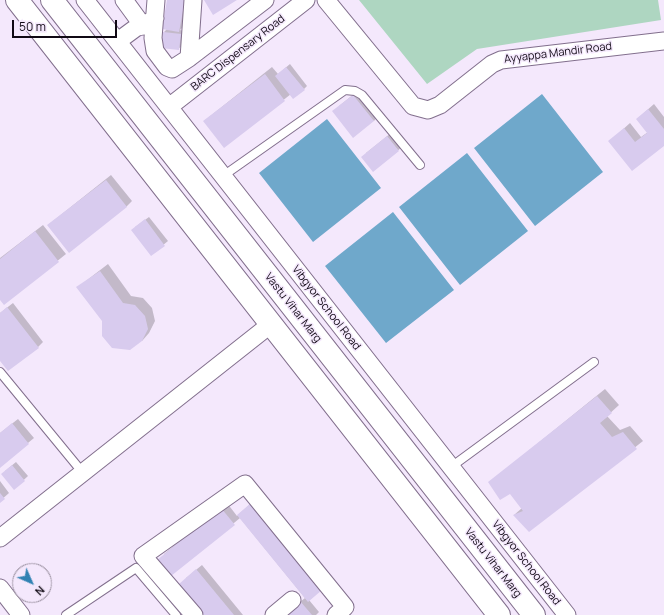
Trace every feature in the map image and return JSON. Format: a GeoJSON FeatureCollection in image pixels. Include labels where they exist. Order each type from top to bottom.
{"type":"FeatureCollection","features":[{"type":"Feature","properties":{"kind":"main road"},"geometry":{"type":"LineString","coordinates":[[17,0],[499,615]]}},
{"type":"Feature","properties":{"kind":"main road","name":"Vastu Vihar Marg"},"geometry":{"type":"LineString","coordinates":[[52,0],[534,615]]}},
{"type":"Feature","properties":{"kind":"street","name":"Vibgyor School Road"},"geometry":{"type":"LineString","coordinates":[[85,0],[567,615]]}},
{"type":"Feature","properties":{"kind":"street"},"geometry":{"type":"LineString","coordinates":[[124,0],[149,22],[155,51],[167,67],[172,69],[178,67],[265,0]]}},
{"type":"Feature","properties":{"kind":"street"},"geometry":{"type":"LineString","coordinates":[[120,44],[140,32],[149,22],[156,0]]}},
{"type":"Feature","properties":{"kind":"street"},"geometry":{"type":"LineString","coordinates":[[189,58],[193,0]]}},
{"type":"Feature","properties":{"kind":"street","name":"BARC Dispensary Road"},"geometry":{"type":"LineString","coordinates":[[169,107],[306,0]]}},
{"type":"Feature","properties":{"kind":"street","name":"Ayyappa Mandir Road"},"geometry":{"type":"LineString","coordinates":[[326,0],[413,106],[428,110],[440,104],[492,64],[501,60],[664,41]]}},
{"type":"Feature","properties":{"kind":"street"},"geometry":{"type":"LineString","coordinates":[[0,538],[271,324]]}},
{"type":"Feature","properties":{"kind":"street"},"geometry":{"type":"LineString","coordinates":[[194,615],[144,556],[245,484],[344,612]]}},
{"type":"Feature","properties":{"kind":"street"},"geometry":{"type":"LineString","coordinates":[[0,588],[21,615]]}},
{"type":"Feature","properties":{"kind":"street"},"geometry":{"type":"LineString","coordinates":[[274,615],[292,600]]}},
{"type":"Feature","properties":{"kind":"lane"},"geometry":{"type":"LineString","coordinates":[[223,176],[346,90],[355,91],[362,95],[420,165]]}},
{"type":"Feature","properties":{"kind":"lane"},"geometry":{"type":"LineString","coordinates":[[451,467],[594,362]]}},
{"type":"Feature","properties":{"kind":"lane"},"geometry":{"type":"LineString","coordinates":[[0,372],[83,473]]}},
{"type":"Feature","properties":{"kind":"lane"},"geometry":{"type":"LineString","coordinates":[[66,615],[136,568],[176,615]]}},
{"type":"Feature","properties":{"kind":"green space"},"geometry":{"type":"Polygon","coordinates":[[[359,0],[658,0],[661,20],[477,49],[427,84],[359,0]]]}},
{"type":"Feature","properties":{"kind":"water"},"geometry":{"type":"Polygon","coordinates":[[[542,94],[603,172],[535,226],[474,148],[542,94]]]}},
{"type":"Feature","properties":{"kind":"water"},"geometry":{"type":"Polygon","coordinates":[[[327,119],[381,188],[313,242],[259,173],[327,119]]]}},
{"type":"Feature","properties":{"kind":"water"},"geometry":{"type":"Polygon","coordinates":[[[467,153],[528,231],[460,285],[399,207],[467,153]]]}},
{"type":"Feature","properties":{"kind":"water"},"geometry":{"type":"Polygon","coordinates":[[[393,212],[454,290],[386,343],[325,266],[393,212]]]}},
{"type":"Feature","properties":{"kind":"building"},"geometry":{"type":"Polygon","coordinates":[[[167,0],[185,0],[179,32],[162,29],[167,0]]]}},
{"type":"Feature","properties":{"kind":"building"},"geometry":{"type":"Polygon","coordinates":[[[204,0],[237,0],[213,15],[204,0]]]}},
{"type":"Feature","properties":{"kind":"building"},"geometry":{"type":"Polygon","coordinates":[[[163,32],[181,34],[179,50],[161,48],[163,32]]]}},
{"type":"Feature","properties":{"kind":"building"},"geometry":{"type":"Polygon","coordinates":[[[286,67],[305,90],[293,99],[275,76],[286,67]]]}},
{"type":"Feature","properties":{"kind":"building"},"geometry":{"type":"Polygon","coordinates":[[[265,74],[285,101],[224,148],[203,121],[265,74]]]}},
{"type":"Feature","properties":{"kind":"building"},"geometry":{"type":"Polygon","coordinates":[[[353,95],[374,121],[353,138],[332,111],[353,95]]]}},
{"type":"Feature","properties":{"kind":"building"},"geometry":{"type":"Polygon","coordinates":[[[648,109],[664,129],[664,146],[632,171],[608,141],[624,128],[635,142],[647,133],[636,119],[648,109]]]}},
{"type":"Feature","properties":{"kind":"building"},"geometry":{"type":"Polygon","coordinates":[[[387,136],[399,151],[373,172],[361,157],[387,136]]]}},
{"type":"Feature","properties":{"kind":"building"},"geometry":{"type":"Polygon","coordinates":[[[106,180],[127,207],[69,253],[47,225],[106,180]]]}},
{"type":"Feature","properties":{"kind":"building"},"geometry":{"type":"Polygon","coordinates":[[[145,219],[165,246],[151,256],[131,230],[145,219]]]}},
{"type":"Feature","properties":{"kind":"building"},"geometry":{"type":"Polygon","coordinates":[[[35,231],[59,262],[4,305],[0,300],[0,259],[35,231]]]}},
{"type":"Feature","properties":{"kind":"building"},"geometry":{"type":"Polygon","coordinates":[[[100,271],[123,303],[135,305],[145,316],[148,329],[142,341],[130,350],[112,348],[102,336],[102,321],[76,287],[100,271]]]}},
{"type":"Feature","properties":{"kind":"building"},"geometry":{"type":"Polygon","coordinates":[[[7,307],[39,348],[8,371],[0,361],[0,313],[7,307]]]}},
{"type":"Feature","properties":{"kind":"building"},"geometry":{"type":"Polygon","coordinates":[[[597,396],[612,413],[600,423],[612,437],[623,432],[637,449],[529,532],[513,515],[523,511],[510,494],[500,500],[488,482],[597,396]]]}},
{"type":"Feature","properties":{"kind":"building"},"geometry":{"type":"Polygon","coordinates":[[[12,423],[29,444],[0,468],[0,433],[12,423]]]}},
{"type":"Feature","properties":{"kind":"building"},"geometry":{"type":"Polygon","coordinates":[[[12,465],[25,481],[14,490],[1,474],[12,465]]]}},
{"type":"Feature","properties":{"kind":"building"},"geometry":{"type":"Polygon","coordinates":[[[0,493],[5,499],[0,503],[0,493]]]}},
{"type":"Feature","properties":{"kind":"building"},"geometry":{"type":"Polygon","coordinates":[[[251,503],[322,590],[308,602],[237,515],[251,503]]]}},
{"type":"Feature","properties":{"kind":"building"},"geometry":{"type":"Polygon","coordinates":[[[221,508],[235,525],[171,576],[157,560],[221,508]]]}},
{"type":"Feature","properties":{"kind":"building"},"geometry":{"type":"Polygon","coordinates":[[[196,569],[234,615],[204,615],[179,584],[196,569]]]}},
{"type":"Feature","properties":{"kind":"building"},"geometry":{"type":"Polygon","coordinates":[[[300,601],[312,615],[284,615],[300,601]]]}}]}
